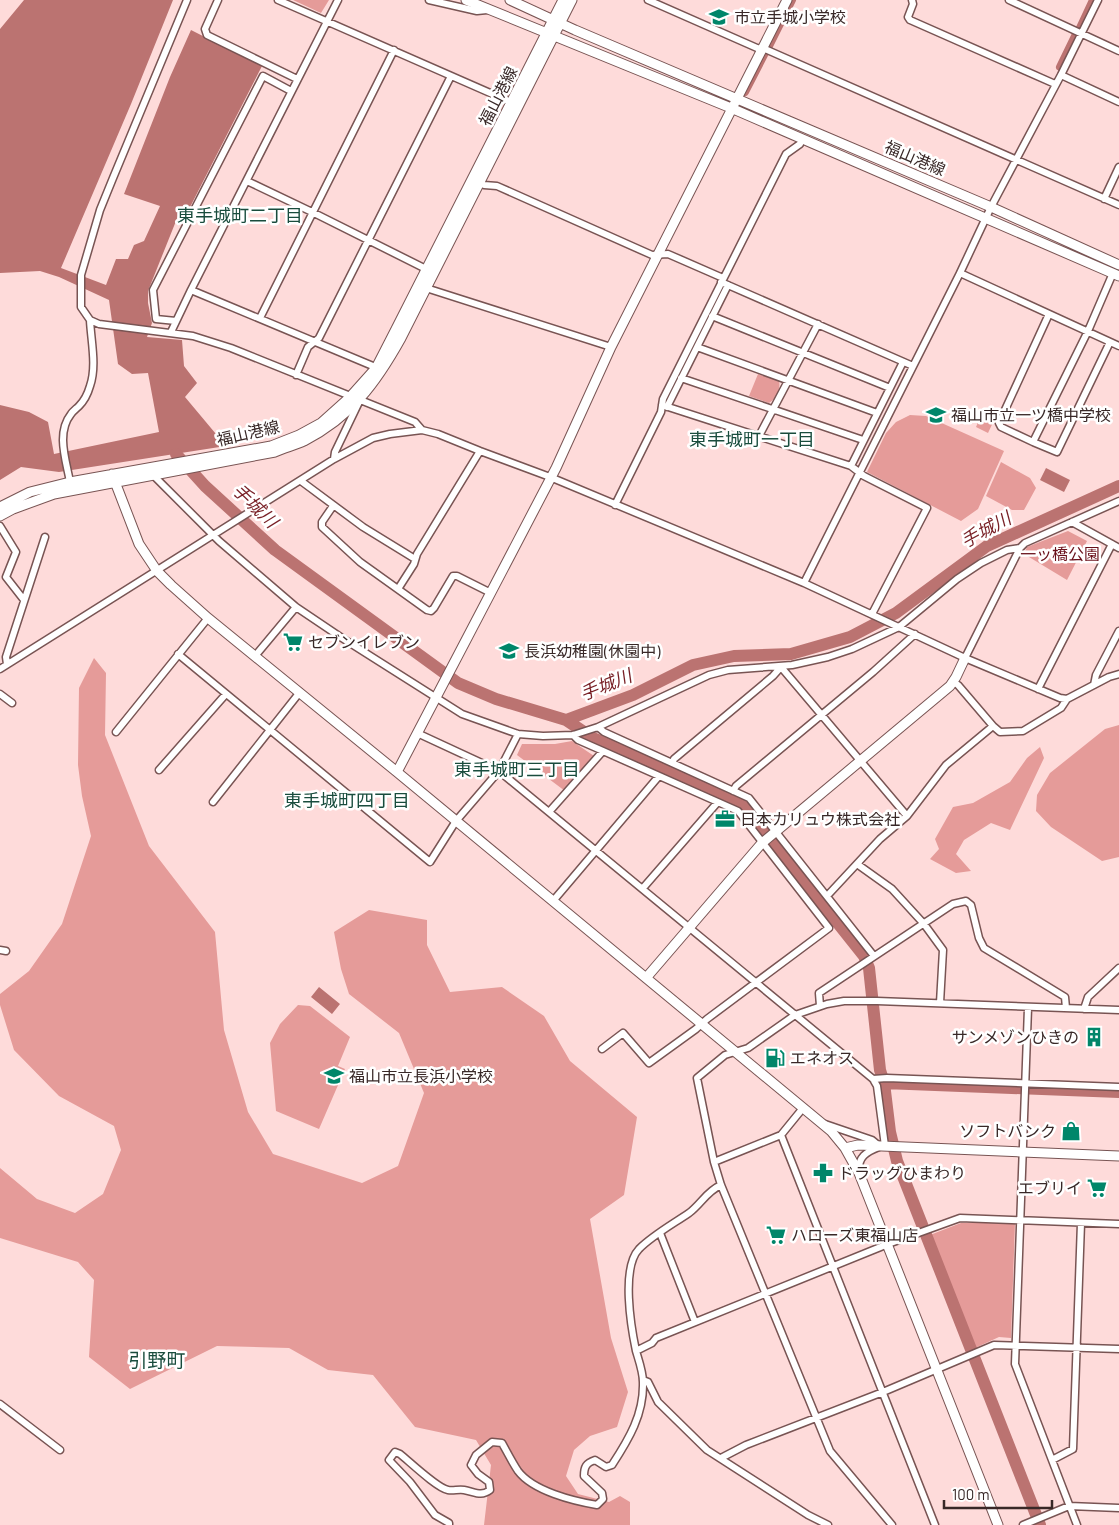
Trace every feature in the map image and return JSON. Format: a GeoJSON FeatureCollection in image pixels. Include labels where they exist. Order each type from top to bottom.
{"type":"FeatureCollection","features":[{"type":"Feature","properties":{"kind":"street"},"geometry":{"type":"LineString","coordinates":[[187,0],[100,210],[81,275],[81,307],[90,320],[99,324],[194,336],[231,348],[415,422],[422,430]]}},
{"type":"Feature","properties":{"kind":"street"},"geometry":{"type":"LineString","coordinates":[[218,0],[205,29],[207,34],[297,79]]}},
{"type":"Feature","properties":{"kind":"street"},"geometry":{"type":"LineString","coordinates":[[278,0],[515,104]]}},
{"type":"Feature","properties":{"kind":"street"},"geometry":{"type":"LineString","coordinates":[[171,332],[338,0]]}},
{"type":"Feature","properties":{"kind":"street"},"geometry":{"type":"LineString","coordinates":[[429,0],[477,11],[493,10]]}},
{"type":"Feature","properties":{"kind":"street"},"geometry":{"type":"LineString","coordinates":[[466,0],[555,36],[563,0]]}},
{"type":"Feature","properties":{"kind":"street"},"geometry":{"type":"LineString","coordinates":[[510,0],[557,22]]}},
{"type":"Feature","properties":{"kind":"street"},"geometry":{"type":"LineString","coordinates":[[557,22],[572,0]]}},
{"type":"Feature","properties":{"kind":"street"},"geometry":{"type":"LineString","coordinates":[[648,0],[1119,205]]}},
{"type":"Feature","properties":{"kind":"street"},"geometry":{"type":"LineString","coordinates":[[397,772],[556,468],[612,347],[786,0]]}},
{"type":"Feature","properties":{"kind":"street"},"geometry":{"type":"LineString","coordinates":[[912,0],[913,4],[908,17],[910,20],[1055,84]]}},
{"type":"Feature","properties":{"kind":"street"},"geometry":{"type":"LineString","coordinates":[[1010,0],[1119,51]]}},
{"type":"Feature","properties":{"kind":"street"},"geometry":{"type":"LineString","coordinates":[[804,583],[960,273],[991,207],[1061,75],[1098,0]]}},
{"type":"Feature","properties":{"kind":"street","name":"福山港線"},"geometry":{"type":"LineString","coordinates":[[0,506],[30,492],[69,478],[113,478],[154,473],[237,456],[275,452],[303,441],[332,423],[355,399],[379,369],[426,288],[429,271],[479,182],[546,32],[557,22],[991,207],[1119,265]]}},
{"type":"Feature","properties":{"kind":"street","name":"福山港線"},"geometry":{"type":"LineString","coordinates":[[379,369],[515,104],[555,36],[802,138],[1116,275]]}},
{"type":"Feature","properties":{"kind":"street"},"geometry":{"type":"LineString","coordinates":[[260,318],[394,50]]}},
{"type":"Feature","properties":{"kind":"street"},"geometry":{"type":"LineString","coordinates":[[1061,75],[1119,102]]}},
{"type":"Feature","properties":{"kind":"street"},"geometry":{"type":"LineString","coordinates":[[176,321],[156,319],[153,290],[263,76],[291,91]]}},
{"type":"Feature","properties":{"kind":"street"},"geometry":{"type":"LineString","coordinates":[[296,375],[308,347],[319,338],[451,76]]}},
{"type":"Feature","properties":{"kind":"street"},"geometry":{"type":"LineString","coordinates":[[664,406],[663,399],[724,282],[786,154],[800,144],[802,138]]}},
{"type":"Feature","properties":{"kind":"street"},"geometry":{"type":"LineString","coordinates":[[1104,198],[1119,167]]}},
{"type":"Feature","properties":{"kind":"street"},"geometry":{"type":"LineString","coordinates":[[247,181],[429,271]]}},
{"type":"Feature","properties":{"kind":"street"},"geometry":{"type":"LineString","coordinates":[[479,182],[484,185],[498,186],[652,255],[668,254],[724,282],[913,366]]}},
{"type":"Feature","properties":{"kind":"street"},"geometry":{"type":"LineString","coordinates":[[960,273],[1119,346]]}},
{"type":"Feature","properties":{"kind":"street"},"geometry":{"type":"LineString","coordinates":[[1033,442],[1116,275]]}},
{"type":"Feature","properties":{"kind":"street"},"geometry":{"type":"LineString","coordinates":[[615,505],[664,406],[697,347],[712,316],[724,282]]}},
{"type":"Feature","properties":{"kind":"street"},"geometry":{"type":"LineString","coordinates":[[426,288],[612,347]]}},
{"type":"Feature","properties":{"kind":"street"},"geometry":{"type":"LineString","coordinates":[[191,290],[379,369]]}},
{"type":"Feature","properties":{"kind":"street"},"geometry":{"type":"LineString","coordinates":[[1049,314],[999,423],[1001,427],[1033,442],[1057,452],[1110,342]]}},
{"type":"Feature","properties":{"kind":"street"},"geometry":{"type":"LineString","coordinates":[[712,316],[890,388]]}},
{"type":"Feature","properties":{"kind":"street"},"geometry":{"type":"LineString","coordinates":[[69,478],[63,448],[64,427],[72,412],[85,399],[90,386],[93,372],[90,320]]}},
{"type":"Feature","properties":{"kind":"street"},"geometry":{"type":"LineString","coordinates":[[759,436],[818,324]]}},
{"type":"Feature","properties":{"kind":"street"},"geometry":{"type":"LineString","coordinates":[[697,347],[877,413]]}},
{"type":"Feature","properties":{"kind":"street"},"geometry":{"type":"LineString","coordinates":[[851,466],[903,362]]}},
{"type":"Feature","properties":{"kind":"street"},"geometry":{"type":"LineString","coordinates":[[681,378],[863,440]]}},
{"type":"Feature","properties":{"kind":"street"},"geometry":{"type":"LineString","coordinates":[[334,459],[355,399]]}},
{"type":"Feature","properties":{"kind":"street"},"geometry":{"type":"LineString","coordinates":[[664,406],[851,466],[864,476],[927,508],[873,615]]}},
{"type":"Feature","properties":{"kind":"street"},"geometry":{"type":"LineString","coordinates":[[0,669],[334,459],[373,438],[422,430],[438,434],[550,477],[804,583],[965,658],[1060,698],[1067,699]]}},
{"type":"Feature","properties":{"kind":"street"},"geometry":{"type":"LineString","coordinates":[[398,589],[480,451]]}},
{"type":"Feature","properties":{"kind":"street"},"geometry":{"type":"LineString","coordinates":[[154,473],[258,575],[296,607],[462,714],[518,734],[543,736],[574,735],[595,728],[709,675],[728,670],[781,667],[836,654],[897,626],[957,579],[981,563],[1007,550],[1020,548]]}},
{"type":"Feature","properties":{"kind":"street"},"geometry":{"type":"LineString","coordinates":[[113,478],[139,544],[157,571],[208,618],[831,1131],[845,1148],[859,1172],[998,1525]]}},
{"type":"Feature","properties":{"kind":"street","name":"福山港線"},"geometry":{"type":"LineString","coordinates":[[0,516],[13,509],[54,494],[113,478]]}},
{"type":"Feature","properties":{"kind":"street"},"geometry":{"type":"LineString","coordinates":[[301,481],[333,506],[415,559]]}},
{"type":"Feature","properties":{"kind":"street"},"geometry":{"type":"LineString","coordinates":[[646,978],[764,842],[954,682],[1020,548],[1025,543],[1119,501]]}},
{"type":"Feature","properties":{"kind":"street"},"geometry":{"type":"LineString","coordinates":[[333,506],[322,522],[322,527],[360,562],[427,610],[431,611],[453,576],[457,576],[491,593]]}},
{"type":"Feature","properties":{"kind":"street"},"geometry":{"type":"LineString","coordinates":[[1072,522],[1119,548]]}},
{"type":"Feature","properties":{"kind":"street"},"geometry":{"type":"LineString","coordinates":[[0,526],[16,552],[6,577],[24,600]]}},
{"type":"Feature","properties":{"kind":"street"},"geometry":{"type":"LineString","coordinates":[[7,664],[6,656],[45,537]]}},
{"type":"Feature","properties":{"kind":"street"},"geometry":{"type":"LineString","coordinates":[[1038,689],[1112,544]]}},
{"type":"Feature","properties":{"kind":"street"},"geometry":{"type":"LineString","coordinates":[[255,656],[296,607]]}},
{"type":"Feature","properties":{"kind":"street"},"geometry":{"type":"LineString","coordinates":[[116,732],[208,618]]}},
{"type":"Feature","properties":{"kind":"street"},"geometry":{"type":"LineString","coordinates":[[1094,685],[1096,674],[1119,631]]}},
{"type":"Feature","properties":{"kind":"street"},"geometry":{"type":"LineString","coordinates":[[733,791],[736,786],[873,672],[915,634]]}},
{"type":"Feature","properties":{"kind":"street"},"geometry":{"type":"LineString","coordinates":[[0,654],[7,664]]}},
{"type":"Feature","properties":{"kind":"street"},"geometry":{"type":"LineString","coordinates":[[178,654],[430,862],[456,821],[499,771],[518,734]]}},
{"type":"Feature","properties":{"kind":"street"},"geometry":{"type":"LineString","coordinates":[[781,667],[907,816]]}},
{"type":"Feature","properties":{"kind":"street"},"geometry":{"type":"LineString","coordinates":[[672,763],[674,759],[773,676],[781,667]]}},
{"type":"Feature","properties":{"kind":"street"},"geometry":{"type":"LineString","coordinates":[[954,682],[1000,732],[1023,730],[1061,708],[1067,699],[1119,674]]}},
{"type":"Feature","properties":{"kind":"street"},"geometry":{"type":"LineString","coordinates":[[214,802],[300,692]]}},
{"type":"Feature","properties":{"kind":"street"},"geometry":{"type":"LineString","coordinates":[[0,694],[12,703]]}},
{"type":"Feature","properties":{"kind":"street"},"geometry":{"type":"LineString","coordinates":[[159,770],[226,694]]}},
{"type":"Feature","properties":{"kind":"street"},"geometry":{"type":"LineString","coordinates":[[827,896],[880,839],[907,816],[946,765],[994,726]]}},
{"type":"Feature","properties":{"kind":"street"},"geometry":{"type":"LineString","coordinates":[[595,728],[749,798],[873,957]]}},
{"type":"Feature","properties":{"kind":"street"},"geometry":{"type":"LineString","coordinates":[[418,733],[499,771],[795,1015],[876,1078],[1025,1087],[1119,1087]]}},
{"type":"Feature","properties":{"kind":"street"},"geometry":{"type":"LineString","coordinates":[[574,735],[578,740],[738,812],[764,842],[829,928],[648,1063],[623,1033],[602,1049]]}},
{"type":"Feature","properties":{"kind":"street"},"geometry":{"type":"LineString","coordinates":[[549,812],[603,751]]}},
{"type":"Feature","properties":{"kind":"street"},"geometry":{"type":"LineString","coordinates":[[553,901],[659,776]]}},
{"type":"Feature","properties":{"kind":"street"},"geometry":{"type":"LineString","coordinates":[[643,888],[717,803]]}},
{"type":"Feature","properties":{"kind":"street"},"geometry":{"type":"LineString","coordinates":[[857,864],[892,889],[924,924],[942,950],[940,1003]]}},
{"type":"Feature","properties":{"kind":"street"},"geometry":{"type":"LineString","coordinates":[[820,1006],[819,993],[952,904],[961,901],[968,902],[984,948],[1065,997],[1066,1008]]}},
{"type":"Feature","properties":{"kind":"street"},"geometry":{"type":"LineString","coordinates":[[1084,1009],[1088,997],[1119,968]]}},
{"type":"Feature","properties":{"kind":"street"},"geometry":{"type":"LineString","coordinates":[[892,1525],[830,1451],[721,1185],[714,1162],[697,1078],[725,1055],[748,1048],[795,1015],[820,1006],[844,1001],[1119,1010]]}},
{"type":"Feature","properties":{"kind":"street"},"geometry":{"type":"LineString","coordinates":[[1028,1008],[1015,1364],[1077,1525]]}},
{"type":"Feature","properties":{"kind":"street"},"geometry":{"type":"LineString","coordinates":[[876,1078],[888,1146]]}},
{"type":"Feature","properties":{"kind":"street"},"geometry":{"type":"LineString","coordinates":[[714,1162],[781,1135],[803,1108]]}},
{"type":"Feature","properties":{"kind":"street"},"geometry":{"type":"LineString","coordinates":[[822,1124],[888,1146]]}},
{"type":"Feature","properties":{"kind":"street"},"geometry":{"type":"LineString","coordinates":[[781,1135],[935,1525]]}},
{"type":"Feature","properties":{"kind":"street"},"geometry":{"type":"LineString","coordinates":[[845,1148],[858,1145],[1119,1156]]}},
{"type":"Feature","properties":{"kind":"street"},"geometry":{"type":"LineString","coordinates":[[859,1172],[860,1158],[865,1154],[888,1146]]}},
{"type":"Feature","properties":{"kind":"street"},"geometry":{"type":"LineString","coordinates":[[449,1525],[435,1515],[410,1482],[389,1460],[395,1452],[447,1490],[463,1490],[485,1494],[490,1490],[489,1482],[478,1474],[471,1465],[476,1455],[492,1442],[502,1443],[519,1471],[529,1481],[577,1502],[597,1505],[603,1499],[602,1493],[584,1476],[584,1468],[587,1463],[595,1460],[606,1467],[612,1465],[627,1444],[634,1430],[640,1407],[643,1380],[630,1312],[629,1276],[634,1258],[638,1250],[694,1210],[714,1188],[721,1185]]}},
{"type":"Feature","properties":{"kind":"street"},"geometry":{"type":"LineString","coordinates":[[636,1351],[652,1343],[656,1338],[888,1244],[960,1218],[1119,1224]]}},
{"type":"Feature","properties":{"kind":"street"},"geometry":{"type":"LineString","coordinates":[[1052,1460],[1073,1449],[1081,1222]]}},
{"type":"Feature","properties":{"kind":"street"},"geometry":{"type":"LineString","coordinates":[[660,1234],[695,1322]]}},
{"type":"Feature","properties":{"kind":"street"},"geometry":{"type":"LineString","coordinates":[[721,1458],[746,1445],[883,1392],[994,1345],[1119,1349]]}},
{"type":"Feature","properties":{"kind":"street"},"geometry":{"type":"LineString","coordinates":[[643,1380],[648,1382],[658,1402],[707,1450],[808,1515],[828,1525]]}},
{"type":"Feature","properties":{"kind":"street"},"geometry":{"type":"LineString","coordinates":[[0,1404],[60,1450]]}},
{"type":"Feature","properties":{"kind":"street"},"geometry":{"type":"LineString","coordinates":[[1023,1525],[1069,1506],[1119,1508]]}},
{"type":"Feature","properties":{"kind":"green space"},"geometry":{"type":"Polygon","coordinates":[[[293,0],[329,0],[321,13],[293,0]]]}},
{"type":"Feature","properties":{"kind":"green space"},"geometry":{"type":"Polygon","coordinates":[[[758,374],[779,381],[777,394],[769,403],[749,396],[758,374]]]}},
{"type":"Feature","properties":{"kind":"green space"},"geometry":{"type":"Polygon","coordinates":[[[984,409],[997,414],[988,433],[976,427],[984,409]]]}},
{"type":"Feature","properties":{"kind":"green space"},"geometry":{"type":"Polygon","coordinates":[[[910,415],[926,416],[1004,451],[978,509],[961,521],[867,472],[886,433],[896,422],[910,415]]]}},
{"type":"Feature","properties":{"kind":"green space"},"geometry":{"type":"Polygon","coordinates":[[[1001,462],[1030,478],[1036,488],[1024,510],[1012,510],[986,496],[1001,462]]]}},
{"type":"Feature","properties":{"kind":"green space","name":"一ッ橋公園"},"geometry":{"type":"Polygon","coordinates":[[[1068,531],[1087,541],[1067,580],[1024,554],[1027,547],[1068,531]]]}},
{"type":"Feature","properties":{"kind":"green space"},"geometry":{"type":"Polygon","coordinates":[[[94,658],[106,673],[105,735],[149,846],[215,932],[224,1030],[248,1112],[273,1154],[362,1183],[398,1166],[424,1093],[399,1033],[349,994],[341,969],[334,932],[369,910],[427,920],[427,945],[450,992],[502,987],[544,1016],[570,1061],[637,1117],[624,1195],[590,1219],[611,1338],[628,1392],[617,1427],[590,1436],[574,1450],[566,1476],[578,1494],[609,1502],[620,1496],[630,1502],[630,1525],[484,1525],[491,1465],[476,1440],[415,1427],[373,1375],[328,1370],[289,1348],[217,1346],[130,1389],[89,1357],[94,1280],[78,1262],[0,1238],[0,1168],[37,1199],[75,1213],[103,1194],[121,1150],[114,1126],[59,1096],[14,1050],[0,1005],[0,994],[29,971],[62,924],[91,836],[82,796],[78,765],[79,688],[94,658]]]}},
{"type":"Feature","properties":{"kind":"green space"},"geometry":{"type":"Polygon","coordinates":[[[1119,725],[1119,857],[1102,861],[1051,827],[1036,811],[1037,795],[1050,773],[1105,729],[1119,725]]]}},
{"type":"Feature","properties":{"kind":"green space"},"geometry":{"type":"Polygon","coordinates":[[[572,741],[594,756],[565,791],[517,755],[522,744],[555,744],[572,741]]]}},
{"type":"Feature","properties":{"kind":"green space"},"geometry":{"type":"Polygon","coordinates":[[[1040,747],[1044,758],[1010,830],[991,823],[964,840],[956,854],[971,871],[956,873],[930,859],[939,849],[935,839],[953,807],[973,803],[1010,782],[1027,758],[1040,747]]]}},
{"type":"Feature","properties":{"kind":"green space"},"geometry":{"type":"Polygon","coordinates":[[[298,1005],[310,1006],[350,1037],[338,1066],[345,1069],[319,1129],[276,1111],[270,1043],[280,1024],[298,1005]]]}},
{"type":"Feature","properties":{"kind":"green space"},"geometry":{"type":"Polygon","coordinates":[[[961,1223],[1015,1223],[1011,1338],[999,1337],[975,1348],[930,1235],[961,1223]]]}},
{"type":"Feature","properties":{"kind":"shaded area"},"geometry":{"type":"Polygon","coordinates":[[[24,0],[173,0],[61,268],[106,285],[116,259],[128,259],[134,245],[144,241],[160,206],[124,194],[170,77],[191,30],[262,66],[188,211],[178,216],[148,291],[152,323],[147,337],[182,340],[184,366],[197,383],[185,397],[226,446],[59,472],[21,467],[0,480],[0,405],[29,412],[48,422],[54,454],[159,432],[148,373],[132,374],[118,364],[109,300],[59,277],[40,271],[0,273],[0,29],[24,0]]]}},
{"type":"Feature","properties":{"kind":"shaded area"},"geometry":{"type":"Polygon","coordinates":[[[1046,468],[1070,480],[1064,492],[1040,480],[1046,468]]]}},
{"type":"Feature","properties":{"kind":"shaded area"},"geometry":{"type":"Polygon","coordinates":[[[319,987],[340,1004],[332,1014],[311,997],[319,987]]]}},
{"type":"Feature","properties":{"kind":"waterway"},"geometry":{"type":"LineString","coordinates":[[768,48],[792,0]]}},
{"type":"Feature","properties":{"kind":"waterway"},"geometry":{"type":"LineString","coordinates":[[1080,28],[1093,0]]}},
{"type":"Feature","properties":{"kind":"waterway"},"geometry":{"type":"LineString","coordinates":[[1060,67],[1076,34]]}},
{"type":"Feature","properties":{"kind":"waterway"},"geometry":{"type":"LineString","coordinates":[[745,92],[766,51]]}},
{"type":"Feature","properties":{"kind":"waterway"},"geometry":{"type":"LineString","coordinates":[[176,454],[205,486],[275,550],[458,683],[496,699],[566,720],[593,738],[743,804],[864,956],[869,968],[880,1070],[884,1083],[890,1132],[897,1161],[1040,1525]]}},
{"type":"Feature","properties":{"kind":"waterway","name":"手城川"},"geometry":{"type":"LineString","coordinates":[[566,720],[633,695],[693,665],[734,656],[791,654],[850,637],[896,613],[987,546],[1119,486]]}},
{"type":"Feature","properties":{"kind":"waterway"},"geometry":{"type":"LineString","coordinates":[[884,1083],[1119,1092]]}},
{"type":"Feature","properties":{"kind":"place","name":"市立手城小学校"},"geometry":{"type":"Point","coordinates":[719,17]}},
{"type":"Feature","properties":{"kind":"place","name":"福山市立一ツ橋中学校"},"geometry":{"type":"Point","coordinates":[936,415]}},
{"type":"Feature","properties":{"kind":"place","name":"セブンイレブン"},"geometry":{"type":"Point","coordinates":[293,642]}},
{"type":"Feature","properties":{"kind":"place","name":"長浜幼稚園(休園中)"},"geometry":{"type":"Point","coordinates":[509,651]}},
{"type":"Feature","properties":{"kind":"place","name":"日本カリュウ株式会社"},"geometry":{"type":"Point","coordinates":[725,819]}},
{"type":"Feature","properties":{"kind":"place","name":"サンメゾンひきの"},"geometry":{"type":"Point","coordinates":[1094,1037]}},
{"type":"Feature","properties":{"kind":"place","name":"エネオス"},"geometry":{"type":"Point","coordinates":[775,1058]}},
{"type":"Feature","properties":{"kind":"place","name":"福山市立長浜小学校"},"geometry":{"type":"Point","coordinates":[334,1076]}},
{"type":"Feature","properties":{"kind":"place","name":"ソフトバンク"},"geometry":{"type":"Point","coordinates":[1071,1131]}},
{"type":"Feature","properties":{"kind":"place","name":"ドラッグひまわり"},"geometry":{"type":"Point","coordinates":[823,1173]}},
{"type":"Feature","properties":{"kind":"place","name":"エブリイ"},"geometry":{"type":"Point","coordinates":[1097,1188]}},
{"type":"Feature","properties":{"kind":"place","name":"ハローズ東福山店"},"geometry":{"type":"Point","coordinates":[776,1235]}},
{"type":"Feature","properties":{"kind":"district","name":"東手城町二丁目"},"geometry":{"type":"Point","coordinates":[240,216]}},
{"type":"Feature","properties":{"kind":"district","name":"東手城町一丁目"},"geometry":{"type":"Point","coordinates":[752,440]}},
{"type":"Feature","properties":{"kind":"district","name":"東手城町三丁目"},"geometry":{"type":"Point","coordinates":[517,770]}},
{"type":"Feature","properties":{"kind":"district","name":"東手城町四丁目"},"geometry":{"type":"Point","coordinates":[347,801]}},
{"type":"Feature","properties":{"kind":"district","name":"引野町"},"geometry":{"type":"Point","coordinates":[157,1360]}}]}
